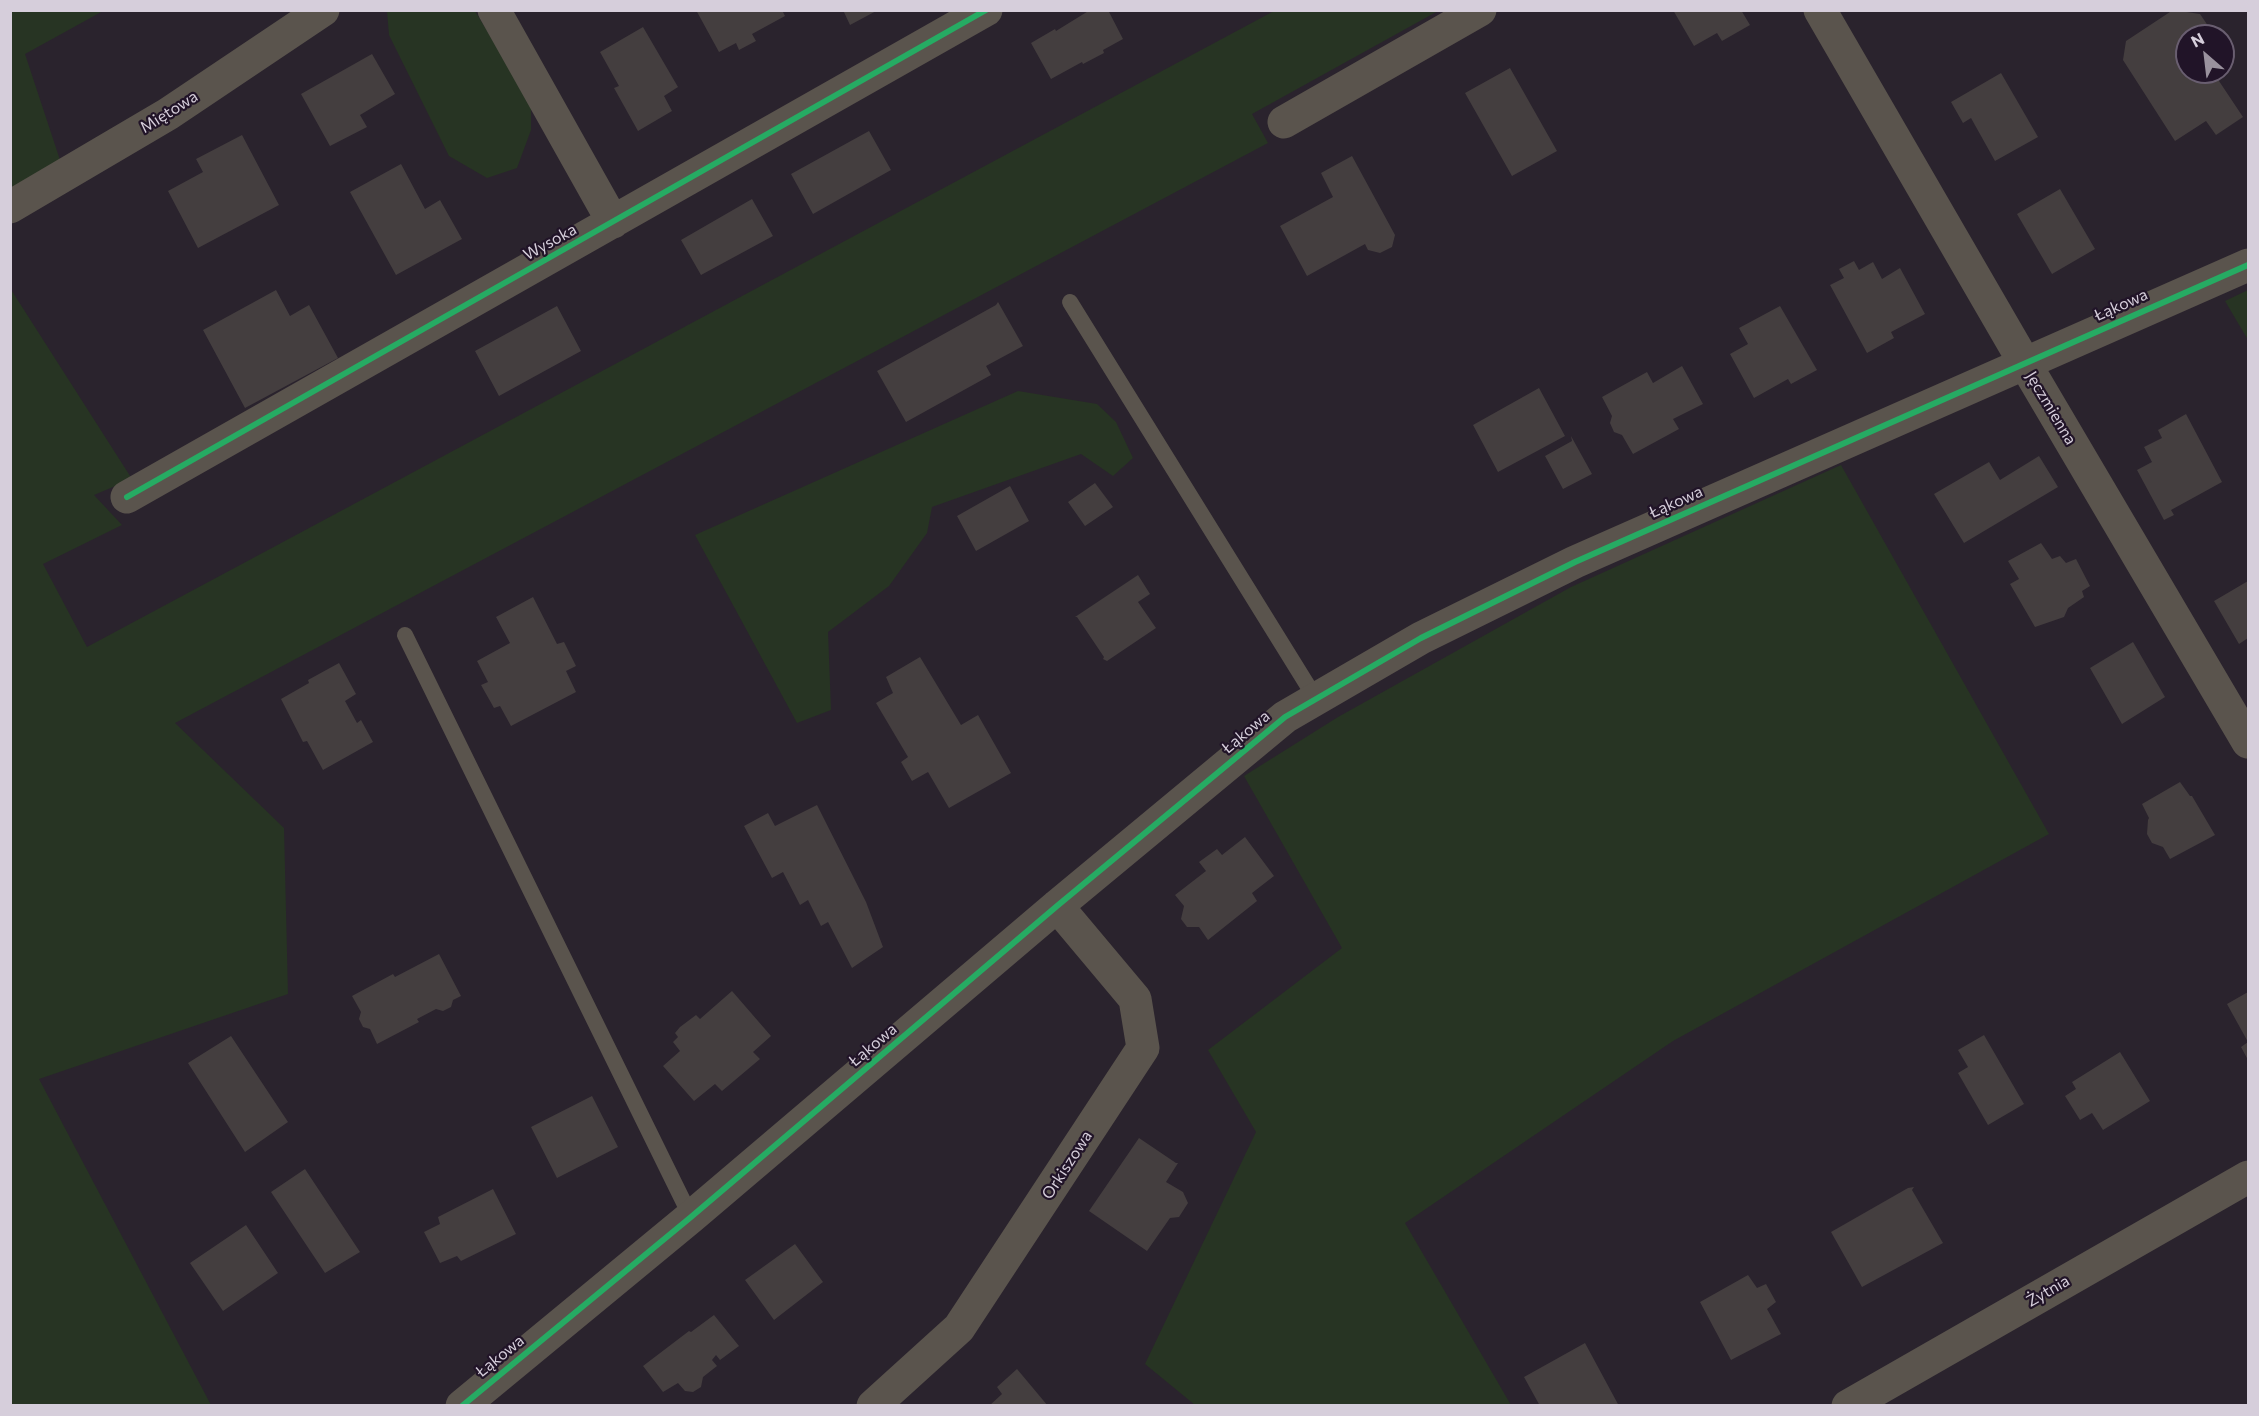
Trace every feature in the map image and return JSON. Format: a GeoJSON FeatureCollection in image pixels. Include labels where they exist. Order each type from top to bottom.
{"type":"FeatureCollection","features":[{"type":"Feature","properties":{"kind":"street","name":"Miętowa"},"geometry":{"type":"LineString","coordinates":[[10,207],[168,114],[323,10]]}},
{"type":"Feature","properties":{"kind":"street"},"geometry":{"type":"LineString","coordinates":[[494,10],[613,222]]}},
{"type":"Feature","properties":{"kind":"street","name":"Wysoka"},"geometry":{"type":"LineString","coordinates":[[127,496],[986,10]]}},
{"type":"Feature","properties":{"kind":"street"},"geometry":{"type":"LineString","coordinates":[[1284,122],[1480,10]]}},
{"type":"Feature","properties":{"kind":"street","name":"Jęczmienna"},"geometry":{"type":"LineString","coordinates":[[1820,10],[2248,742]]}},
{"type":"Feature","properties":{"kind":"street","name":"Łąkowa"},"geometry":{"type":"LineString","coordinates":[[462,1406],[692,1217],[1057,906],[1285,717],[1421,638],[1575,562],[2248,265]]}},
{"type":"Feature","properties":{"kind":"street","name":"Orkiszowa"},"geometry":{"type":"LineString","coordinates":[[873,1406],[959,1328],[1143,1048],[1135,999],[1057,906]]}},
{"type":"Feature","properties":{"kind":"street","name":"Żytnia"},"geometry":{"type":"LineString","coordinates":[[1848,1406],[2248,1177]]}},
{"type":"Feature","properties":{"kind":"lane"},"geometry":{"type":"LineString","coordinates":[[1070,302],[1316,699]]}},
{"type":"Feature","properties":{"kind":"lane"},"geometry":{"type":"LineString","coordinates":[[405,635],[692,1217]]}},
{"type":"Feature","properties":{"kind":"green space"},"geometry":{"type":"Polygon","coordinates":[[[11,11],[103,11],[25,54],[60,160],[11,190],[11,11]]]}},
{"type":"Feature","properties":{"kind":"green space"},"geometry":{"type":"Polygon","coordinates":[[[387,11],[475,11],[531,103],[531,130],[517,168],[487,178],[449,156],[389,35],[387,11]]]}},
{"type":"Feature","properties":{"kind":"green space"},"geometry":{"type":"Polygon","coordinates":[[[1274,11],[1438,11],[1252,114],[1268,143],[175,723],[284,828],[288,994],[39,1079],[211,1405],[11,1405],[10,288],[132,479],[94,495],[122,525],[43,564],[87,647],[1274,11]]]}},
{"type":"Feature","properties":{"kind":"green space"},"geometry":{"type":"Polygon","coordinates":[[[2248,290],[2248,340],[2225,301],[2248,290]]]}},
{"type":"Feature","properties":{"kind":"green space"},"geometry":{"type":"Polygon","coordinates":[[[1018,391],[1097,404],[1116,422],[1133,458],[1113,476],[1081,454],[932,507],[927,533],[889,586],[828,632],[831,710],[797,723],[695,535],[1018,391]]]}},
{"type":"Feature","properties":{"kind":"green space"},"geometry":{"type":"Polygon","coordinates":[[[1841,465],[2049,834],[1673,1041],[1405,1223],[1511,1405],[1195,1405],[1145,1364],[1256,1132],[1208,1050],[1342,948],[1244,776],[1338,717],[1571,587],[1841,465]]]}},
{"type":"Feature","properties":{"kind":"building"},"geometry":{"type":"Polygon","coordinates":[[[696,10],[782,10],[785,16],[752,34],[756,41],[739,50],[736,43],[719,52],[696,10]]]}},
{"type":"Feature","properties":{"kind":"building"},"geometry":{"type":"Polygon","coordinates":[[[843,10],[878,10],[850,25],[843,10]]]}},
{"type":"Feature","properties":{"kind":"building"},"geometry":{"type":"Polygon","coordinates":[[[1090,10],[1108,10],[1123,39],[1103,50],[1104,53],[1051,79],[1031,43],[1090,10]]]}},
{"type":"Feature","properties":{"kind":"building"},"geometry":{"type":"Polygon","coordinates":[[[1673,10],[1741,10],[1750,25],[1722,41],[1717,33],[1694,46],[1673,10]]]}},
{"type":"Feature","properties":{"kind":"building"},"geometry":{"type":"Polygon","coordinates":[[[2173,10],[2200,14],[2207,24],[2175,24],[2175,84],[2221,84],[2243,117],[2216,135],[2206,121],[2175,141],[2123,60],[2126,41],[2173,10]]]}},
{"type":"Feature","properties":{"kind":"building"},"geometry":{"type":"Polygon","coordinates":[[[643,27],[678,87],[664,96],[672,111],[638,131],[614,88],[619,86],[600,52],[643,27]]]}},
{"type":"Feature","properties":{"kind":"building"},"geometry":{"type":"Polygon","coordinates":[[[372,54],[395,94],[360,115],[367,127],[330,146],[301,94],[372,54]]]}},
{"type":"Feature","properties":{"kind":"building"},"geometry":{"type":"Polygon","coordinates":[[[1510,68],[1557,151],[1512,176],[1465,93],[1510,68]]]}},
{"type":"Feature","properties":{"kind":"building"},"geometry":{"type":"Polygon","coordinates":[[[2001,73],[2038,137],[1995,161],[1971,118],[1963,123],[1951,102],[2001,73]]]}},
{"type":"Feature","properties":{"kind":"building"},"geometry":{"type":"Polygon","coordinates":[[[869,131],[891,170],[813,214],[791,174],[869,131]]]}},
{"type":"Feature","properties":{"kind":"building"},"geometry":{"type":"Polygon","coordinates":[[[242,135],[279,205],[198,248],[168,191],[203,172],[196,159],[242,135]]]}},
{"type":"Feature","properties":{"kind":"building"},"geometry":{"type":"Polygon","coordinates":[[[1352,156],[1395,235],[1392,247],[1380,253],[1368,250],[1365,244],[1307,276],[1280,226],[1333,197],[1321,173],[1352,156]]]}},
{"type":"Feature","properties":{"kind":"building"},"geometry":{"type":"Polygon","coordinates":[[[401,164],[425,209],[440,200],[462,239],[396,275],[350,192],[401,164]]]}},
{"type":"Feature","properties":{"kind":"building"},"geometry":{"type":"Polygon","coordinates":[[[2060,189],[2095,249],[2052,274],[2017,214],[2060,189]]]}},
{"type":"Feature","properties":{"kind":"building"},"geometry":{"type":"Polygon","coordinates":[[[752,199],[773,236],[701,275],[681,240],[752,199]]]}},
{"type":"Feature","properties":{"kind":"building"},"geometry":{"type":"Polygon","coordinates":[[[1854,261],[1859,270],[1873,262],[1882,279],[1900,268],[1925,314],[1891,332],[1894,338],[1867,353],[1830,285],[1844,278],[1839,269],[1854,261]]]}},
{"type":"Feature","properties":{"kind":"building"},"geometry":{"type":"Polygon","coordinates":[[[276,290],[290,316],[309,305],[338,358],[245,408],[203,330],[276,290]]]}},
{"type":"Feature","properties":{"kind":"building"},"geometry":{"type":"Polygon","coordinates":[[[998,302],[1023,346],[986,366],[991,375],[906,422],[877,371],[998,302]]]}},
{"type":"Feature","properties":{"kind":"building"},"geometry":{"type":"Polygon","coordinates":[[[557,306],[581,351],[499,396],[475,351],[557,306]]]}},
{"type":"Feature","properties":{"kind":"building"},"geometry":{"type":"Polygon","coordinates":[[[1780,306],[1817,370],[1791,384],[1788,379],[1754,398],[1730,354],[1748,344],[1739,328],[1780,306]]]}},
{"type":"Feature","properties":{"kind":"building"},"geometry":{"type":"Polygon","coordinates":[[[1682,366],[1703,404],[1673,419],[1679,429],[1633,454],[1622,435],[1614,432],[1610,423],[1612,416],[1602,397],[1647,372],[1653,383],[1682,366]]]}},
{"type":"Feature","properties":{"kind":"building"},"geometry":{"type":"Polygon","coordinates":[[[1539,388],[1565,436],[1498,472],[1473,425],[1539,388]]]}},
{"type":"Feature","properties":{"kind":"building"},"geometry":{"type":"Polygon","coordinates":[[[2186,414],[2222,482],[2171,510],[2174,515],[2164,520],[2137,470],[2152,462],[2144,447],[2162,438],[2158,430],[2186,414]]]}},
{"type":"Feature","properties":{"kind":"building"},"geometry":{"type":"Polygon","coordinates":[[[1571,436],[1592,474],[1563,489],[1545,456],[1572,441],[1571,436]]]}},
{"type":"Feature","properties":{"kind":"building"},"geometry":{"type":"Polygon","coordinates":[[[2039,456],[2058,487],[1964,543],[1934,494],[1989,462],[2000,480],[2039,456]]]}},
{"type":"Feature","properties":{"kind":"building"},"geometry":{"type":"Polygon","coordinates":[[[1095,483],[1113,507],[1085,526],[1068,502],[1095,483]]]}},
{"type":"Feature","properties":{"kind":"building"},"geometry":{"type":"Polygon","coordinates":[[[1010,486],[1029,521],[976,551],[957,516],[1010,486]]]}},
{"type":"Feature","properties":{"kind":"building"},"geometry":{"type":"Polygon","coordinates":[[[2041,543],[2052,559],[2060,556],[2066,563],[2076,559],[2090,586],[2082,591],[2084,597],[2068,608],[2064,617],[2035,627],[2010,584],[2019,579],[2008,561],[2041,543]]]}},
{"type":"Feature","properties":{"kind":"building"},"geometry":{"type":"Polygon","coordinates":[[[1138,575],[1150,594],[1138,602],[1156,628],[1107,661],[1103,659],[1104,657],[1075,617],[1138,575]]]}},
{"type":"Feature","properties":{"kind":"building"},"geometry":{"type":"Polygon","coordinates":[[[2248,581],[2248,638],[2239,644],[2214,601],[2248,581]]]}},
{"type":"Feature","properties":{"kind":"building"},"geometry":{"type":"Polygon","coordinates":[[[533,597],[557,644],[564,642],[576,666],[566,671],[576,692],[511,726],[500,706],[494,708],[481,685],[488,682],[477,661],[510,643],[496,617],[533,597]]]}},
{"type":"Feature","properties":{"kind":"building"},"geometry":{"type":"Polygon","coordinates":[[[2133,642],[2165,697],[2122,724],[2090,668],[2133,642]]]}},
{"type":"Feature","properties":{"kind":"building"},"geometry":{"type":"Polygon","coordinates":[[[920,657],[961,725],[978,715],[1011,773],[949,808],[928,772],[912,781],[901,762],[908,757],[876,703],[893,693],[886,677],[920,657]]]}},
{"type":"Feature","properties":{"kind":"building"},"geometry":{"type":"Polygon","coordinates":[[[339,663],[356,694],[345,701],[357,723],[361,720],[373,742],[323,770],[307,741],[303,742],[281,699],[309,683],[308,680],[339,663]]]}},
{"type":"Feature","properties":{"kind":"building"},"geometry":{"type":"Polygon","coordinates":[[[2180,782],[2192,796],[2215,835],[2170,859],[2163,847],[2152,843],[2147,834],[2149,818],[2142,804],[2180,782]]]}},
{"type":"Feature","properties":{"kind":"building"},"geometry":{"type":"Polygon","coordinates":[[[817,805],[866,902],[883,947],[852,968],[828,922],[821,926],[808,900],[800,905],[783,872],[772,878],[744,826],[768,813],[775,826],[817,805]]]}},
{"type":"Feature","properties":{"kind":"building"},"geometry":{"type":"Polygon","coordinates":[[[1245,837],[1274,876],[1252,893],[1257,901],[1208,940],[1199,927],[1187,927],[1181,919],[1184,906],[1175,895],[1206,871],[1199,862],[1217,849],[1222,855],[1245,837]]]}},
{"type":"Feature","properties":{"kind":"building"},"geometry":{"type":"Polygon","coordinates":[[[439,954],[461,996],[453,1000],[451,1007],[443,1011],[436,1009],[417,1019],[419,1022],[377,1044],[370,1029],[363,1027],[359,1019],[361,1012],[352,996],[393,974],[395,977],[439,954]]]}},
{"type":"Feature","properties":{"kind":"building"},"geometry":{"type":"Polygon","coordinates":[[[732,991],[771,1036],[753,1052],[760,1059],[722,1091],[715,1084],[694,1101],[663,1066],[680,1051],[673,1042],[678,1037],[675,1033],[680,1027],[696,1015],[700,1019],[732,991]]]}},
{"type":"Feature","properties":{"kind":"building"},"geometry":{"type":"Polygon","coordinates":[[[2248,992],[2248,1042],[2227,1004],[2248,992]]]}},
{"type":"Feature","properties":{"kind":"building"},"geometry":{"type":"Polygon","coordinates":[[[1984,1035],[2024,1104],[1988,1125],[1958,1073],[1968,1067],[1958,1050],[1984,1035]]]}},
{"type":"Feature","properties":{"kind":"building"},"geometry":{"type":"Polygon","coordinates":[[[231,1036],[288,1122],[245,1152],[188,1063],[231,1036]]]}},
{"type":"Feature","properties":{"kind":"building"},"geometry":{"type":"Polygon","coordinates":[[[2248,1042],[2248,1060],[2241,1047],[2248,1042]]]}},
{"type":"Feature","properties":{"kind":"building"},"geometry":{"type":"Polygon","coordinates":[[[2120,1052],[2150,1101],[2103,1130],[2092,1113],[2080,1120],[2065,1096],[2076,1089],[2072,1082],[2120,1052]]]}},
{"type":"Feature","properties":{"kind":"building"},"geometry":{"type":"Polygon","coordinates":[[[592,1096],[618,1147],[557,1178],[531,1127],[592,1096]]]}},
{"type":"Feature","properties":{"kind":"building"},"geometry":{"type":"Polygon","coordinates":[[[1139,1138],[1178,1163],[1166,1182],[1183,1192],[1188,1203],[1179,1217],[1170,1218],[1147,1251],[1089,1211],[1139,1138]]]}},
{"type":"Feature","properties":{"kind":"building"},"geometry":{"type":"Polygon","coordinates":[[[305,1169],[360,1252],[325,1273],[271,1192],[305,1169]]]}},
{"type":"Feature","properties":{"kind":"building"},"geometry":{"type":"Polygon","coordinates":[[[1914,1187],[1912,1190],[1943,1243],[1862,1287],[1831,1232],[1908,1188],[1914,1187]]]}},
{"type":"Feature","properties":{"kind":"building"},"geometry":{"type":"Polygon","coordinates":[[[493,1189],[516,1234],[461,1261],[457,1256],[440,1263],[424,1232],[440,1224],[438,1217],[493,1189]]]}},
{"type":"Feature","properties":{"kind":"building"},"geometry":{"type":"Polygon","coordinates":[[[246,1225],[278,1273],[223,1311],[190,1263],[246,1225]]]}},
{"type":"Feature","properties":{"kind":"building"},"geometry":{"type":"Polygon","coordinates":[[[795,1244],[823,1282],[774,1320],[745,1280],[795,1244]]]}},
{"type":"Feature","properties":{"kind":"building"},"geometry":{"type":"Polygon","coordinates":[[[1748,1275],[1757,1288],[1766,1284],[1776,1302],[1767,1309],[1781,1334],[1731,1360],[1700,1302],[1748,1275]]]}},
{"type":"Feature","properties":{"kind":"building"},"geometry":{"type":"Polygon","coordinates":[[[714,1315],[739,1346],[720,1360],[716,1355],[712,1360],[717,1366],[703,1377],[701,1387],[693,1392],[685,1391],[678,1383],[663,1392],[643,1366],[714,1315]]]}},
{"type":"Feature","properties":{"kind":"building"},"geometry":{"type":"Polygon","coordinates":[[[1585,1343],[1619,1406],[1540,1406],[1524,1377],[1585,1343]]]}},
{"type":"Feature","properties":{"kind":"building"},"geometry":{"type":"Polygon","coordinates":[[[1017,1369],[1048,1406],[989,1406],[1002,1394],[997,1387],[1017,1369]]]}},
{"type":"Feature","properties":{"kind":"cycle path"},"geometry":{"type":"LineString","coordinates":[[127,497],[986,10]]}},
{"type":"Feature","properties":{"kind":"cycle path"},"geometry":{"type":"LineString","coordinates":[[462,1406],[691,1217],[1057,906],[1285,717],[1421,638],[1575,562],[2248,265]]}}]}
